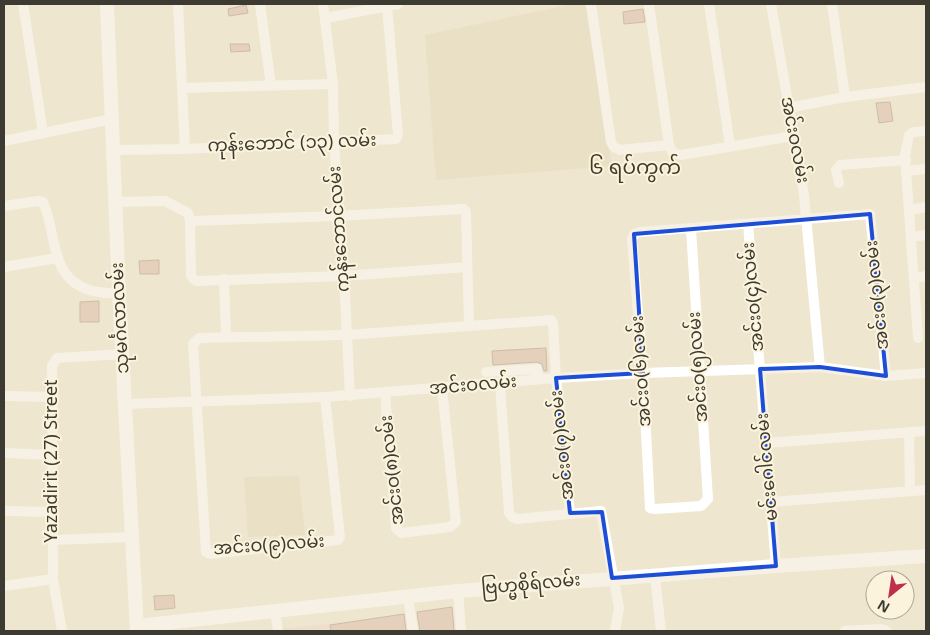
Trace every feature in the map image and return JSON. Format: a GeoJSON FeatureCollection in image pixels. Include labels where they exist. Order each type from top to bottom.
{"type":"FeatureCollection","features":[{"type":"Feature","properties":{"kind":"main road","name":"သုမင်္ဂလာလမ်း"},"geometry":{"type":"LineString","coordinates":[[107,4],[137,629]]}},
{"type":"Feature","properties":{"kind":"main road","name":"ဗြဟ္မစိုရ်လမ်း"},"geometry":{"type":"LineString","coordinates":[[137,629],[275,611],[458,591],[926,556]]}},
{"type":"Feature","properties":{"kind":"street"},"geometry":{"type":"LineString","coordinates":[[23,4],[43,133]]}},
{"type":"Feature","properties":{"kind":"street"},"geometry":{"type":"LineString","coordinates":[[178,4],[185,149]]}},
{"type":"Feature","properties":{"kind":"street"},"geometry":{"type":"LineString","coordinates":[[260,4],[271,86]]}},
{"type":"Feature","properties":{"kind":"street","name":"ကုန်းဘောင်လမ်း"},"geometry":{"type":"LineString","coordinates":[[323,4],[333,84],[334,143],[344,276],[350,396]]}},
{"type":"Feature","properties":{"kind":"street"},"geometry":{"type":"LineString","coordinates":[[326,18],[398,4]]}},
{"type":"Feature","properties":{"kind":"street"},"geometry":{"type":"LineString","coordinates":[[591,4],[611,142],[614,148],[620,150],[669,145]]}},
{"type":"Feature","properties":{"kind":"street"},"geometry":{"type":"LineString","coordinates":[[649,4],[669,145],[672,153],[681,155],[793,136]]}},
{"type":"Feature","properties":{"kind":"street"},"geometry":{"type":"LineString","coordinates":[[709,4],[730,146]]}},
{"type":"Feature","properties":{"kind":"street","name":"အင်းဝလမ်း"},"geometry":{"type":"LineString","coordinates":[[771,4],[807,220],[820,367]]}},
{"type":"Feature","properties":{"kind":"street"},"geometry":{"type":"LineString","coordinates":[[832,4],[845,97]]}},
{"type":"Feature","properties":{"kind":"street","name":"ကုန်းဘောင် (၁၃) လမ်း"},"geometry":{"type":"LineString","coordinates":[[113,150],[185,149],[392,140],[398,135],[387,6]]}},
{"type":"Feature","properties":{"kind":"street"},"geometry":{"type":"LineString","coordinates":[[183,88],[333,84]]}},
{"type":"Feature","properties":{"kind":"street"},"geometry":{"type":"LineString","coordinates":[[788,108],[845,97],[926,86]]}},
{"type":"Feature","properties":{"kind":"street"},"geometry":{"type":"LineString","coordinates":[[4,140],[112,118]]}},
{"type":"Feature","properties":{"kind":"street"},"geometry":{"type":"LineString","coordinates":[[918,338],[922,319],[914,278],[906,160],[910,135],[914,132],[926,131]]}},
{"type":"Feature","properties":{"kind":"street"},"geometry":{"type":"LineString","coordinates":[[839,183],[836,170],[840,165],[906,160]]}},
{"type":"Feature","properties":{"kind":"street"},"geometry":{"type":"LineString","coordinates":[[906,171],[926,169]]}},
{"type":"Feature","properties":{"kind":"street"},"geometry":{"type":"LineString","coordinates":[[4,206],[38,201],[43,202],[59,265],[72,280],[89,290],[120,294]]}},
{"type":"Feature","properties":{"kind":"street"},"geometry":{"type":"LineString","coordinates":[[116,202],[165,201],[188,213],[193,279],[196,281],[344,276],[467,267]]}},
{"type":"Feature","properties":{"kind":"street"},"geometry":{"type":"LineString","coordinates":[[910,210],[926,207]]}},
{"type":"Feature","properties":{"kind":"street"},"geometry":{"type":"LineString","coordinates":[[190,221],[464,209],[466,212],[469,325],[346,335],[198,338],[195,340],[196,401]]}},
{"type":"Feature","properties":{"kind":"street","name":"အင်းဝ(၃)လမ်း"},"geometry":{"type":"LineString","coordinates":[[807,220],[870,214],[886,376]]}},
{"type":"Feature","properties":{"kind":"street"},"geometry":{"type":"LineString","coordinates":[[691,229],[807,220]]}},
{"type":"Feature","properties":{"kind":"street","name":"အင်းဝ(၄)လမ်း"},"geometry":{"type":"LineString","coordinates":[[748,224],[760,369]]}},
{"type":"Feature","properties":{"kind":"street","name":"အင်းဝ(၆)လမ်း"},"geometry":{"type":"LineString","coordinates":[[650,508],[643,373],[632,240],[634,234],[640,232],[691,229]]}},
{"type":"Feature","properties":{"kind":"street","name":"အင်းဝ(၅)လမ်း"},"geometry":{"type":"LineString","coordinates":[[650,508],[705,504],[708,499],[691,229]]}},
{"type":"Feature","properties":{"kind":"street"},"geometry":{"type":"LineString","coordinates":[[912,237],[926,235]]}},
{"type":"Feature","properties":{"kind":"street"},"geometry":{"type":"LineString","coordinates":[[4,267],[57,258]]}},
{"type":"Feature","properties":{"kind":"street"},"geometry":{"type":"LineString","coordinates":[[914,278],[926,276]]}},
{"type":"Feature","properties":{"kind":"street"},"geometry":{"type":"LineString","coordinates":[[224,279],[226,337]]}},
{"type":"Feature","properties":{"kind":"street","name":"အင်းဝ(၇)လမ်း"},"geometry":{"type":"LineString","coordinates":[[469,325],[551,320],[554,323],[556,378],[570,513]]}},
{"type":"Feature","properties":{"kind":"street","name":"Yazadirit (27) Street"},"geometry":{"type":"LineString","coordinates":[[62,631],[53,579],[54,455],[52,366],[57,358],[123,354]]}},
{"type":"Feature","properties":{"kind":"street","name":"အင်းဝလမ်း"},"geometry":{"type":"LineString","coordinates":[[125,404],[350,396],[556,378],[643,373],[820,367],[886,376],[926,373]]}},
{"type":"Feature","properties":{"kind":"street"},"geometry":{"type":"LineString","coordinates":[[486,372],[537,369],[539,380]]}},
{"type":"Feature","properties":{"kind":"street","name":"မင်းဂေါင်လမ်း"},"geometry":{"type":"LineString","coordinates":[[760,369],[776,566]]}},
{"type":"Feature","properties":{"kind":"street"},"geometry":{"type":"LineString","coordinates":[[511,371],[512,382]]}},
{"type":"Feature","properties":{"kind":"street","name":"အင်းဝ(၇)လမ်း"},"geometry":{"type":"LineString","coordinates":[[500,384],[509,513],[517,519],[601,511],[612,578]]}},
{"type":"Feature","properties":{"kind":"street","name":"အင်းဝ(၈)လမ်း"},"geometry":{"type":"LineString","coordinates":[[385,393],[396,528],[401,533],[450,527],[456,522],[442,388]]}},
{"type":"Feature","properties":{"kind":"street"},"geometry":{"type":"LineString","coordinates":[[4,396],[53,397]]}},
{"type":"Feature","properties":{"kind":"street","name":"အင်းဝ(၉)လမ်း"},"geometry":{"type":"LineString","coordinates":[[196,401],[205,548],[206,552],[210,554],[338,540],[340,538],[325,397]]}},
{"type":"Feature","properties":{"kind":"street"},"geometry":{"type":"LineString","coordinates":[[766,443],[926,431]]}},
{"type":"Feature","properties":{"kind":"street"},"geometry":{"type":"LineString","coordinates":[[909,432],[910,492]]}},
{"type":"Feature","properties":{"kind":"street"},"geometry":{"type":"LineString","coordinates":[[4,454],[54,455]]}},
{"type":"Feature","properties":{"kind":"street"},"geometry":{"type":"LineString","coordinates":[[770,502],[926,490]]}},
{"type":"Feature","properties":{"kind":"street"},"geometry":{"type":"LineString","coordinates":[[4,511],[53,512]]}},
{"type":"Feature","properties":{"kind":"street"},"geometry":{"type":"LineString","coordinates":[[53,540],[132,538]]}},
{"type":"Feature","properties":{"kind":"street"},"geometry":{"type":"LineString","coordinates":[[655,575],[660,631]]}},
{"type":"Feature","properties":{"kind":"street"},"geometry":{"type":"LineString","coordinates":[[612,578],[619,608],[615,631]]}},
{"type":"Feature","properties":{"kind":"street"},"geometry":{"type":"LineString","coordinates":[[4,586],[53,579]]}},
{"type":"Feature","properties":{"kind":"street"},"geometry":{"type":"LineString","coordinates":[[458,591],[461,631]]}},
{"type":"Feature","properties":{"kind":"street"},"geometry":{"type":"LineString","coordinates":[[408,596],[413,631]]}},
{"type":"Feature","properties":{"kind":"street"},"geometry":{"type":"LineString","coordinates":[[275,611],[278,631]]}},
{"type":"Feature","properties":{"kind":"street"},"geometry":{"type":"LineString","coordinates":[[845,631],[881,629],[888,631]]}},
{"type":"Feature","properties":{"kind":"highlighted area"},"geometry":{"type":"Polygon","coordinates":[[[870,214],[886,376],[820,367],[760,369],[776,566],[612,578],[602,512],[570,513],[556,378],[643,373],[634,234],[870,214]]]}},
{"type":"Feature","properties":{"kind":"shaded area"},"geometry":{"type":"Polygon","coordinates":[[[573,4],[585,4],[612,166],[436,180],[425,35],[573,4]]]}},
{"type":"Feature","properties":{"kind":"shaded area"},"geometry":{"type":"Polygon","coordinates":[[[299,476],[305,535],[248,537],[244,477],[299,476]]]}},
{"type":"Feature","properties":{"kind":"shaded area"},"geometry":{"type":"Polygon","coordinates":[[[331,624],[332,631],[253,631],[331,624]]]}},
{"type":"Feature","properties":{"kind":"building"},"geometry":{"type":"Polygon","coordinates":[[[246,5],[248,13],[229,16],[228,9],[246,5]]]}},
{"type":"Feature","properties":{"kind":"building"},"geometry":{"type":"Polygon","coordinates":[[[643,9],[645,22],[624,24],[623,12],[643,9]]]}},
{"type":"Feature","properties":{"kind":"building"},"geometry":{"type":"Polygon","coordinates":[[[230,44],[249,44],[250,51],[231,52],[230,44]]]}},
{"type":"Feature","properties":{"kind":"building"},"geometry":{"type":"Polygon","coordinates":[[[890,102],[893,121],[879,123],[876,103],[890,102]]]}},
{"type":"Feature","properties":{"kind":"building"},"geometry":{"type":"Polygon","coordinates":[[[159,260],[159,274],[140,274],[139,261],[159,260]]]}},
{"type":"Feature","properties":{"kind":"building"},"geometry":{"type":"Polygon","coordinates":[[[99,301],[99,322],[80,322],[80,302],[99,301]]]}},
{"type":"Feature","properties":{"kind":"building"},"geometry":{"type":"Polygon","coordinates":[[[546,348],[547,371],[544,371],[542,364],[537,362],[493,365],[492,351],[546,348]]]}},
{"type":"Feature","properties":{"kind":"building"},"geometry":{"type":"Polygon","coordinates":[[[174,595],[175,608],[155,610],[154,596],[174,595]]]}},
{"type":"Feature","properties":{"kind":"building"},"geometry":{"type":"Polygon","coordinates":[[[452,607],[454,631],[420,631],[417,612],[452,607]]]}},
{"type":"Feature","properties":{"kind":"building"},"geometry":{"type":"Polygon","coordinates":[[[404,614],[406,631],[331,631],[330,625],[404,614]]]}},
{"type":"Feature","properties":{"kind":"district","name":"၆ ရပ်ကွက်"},"geometry":{"type":"Point","coordinates":[635,169]}}]}
